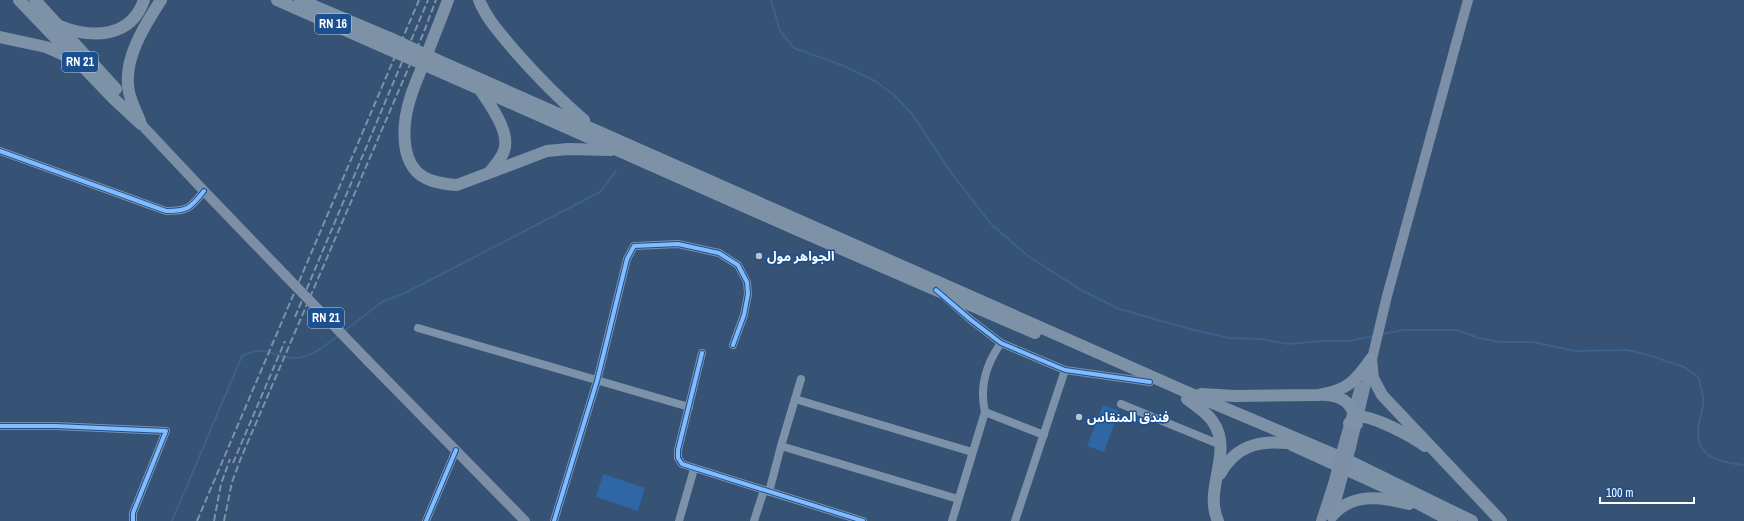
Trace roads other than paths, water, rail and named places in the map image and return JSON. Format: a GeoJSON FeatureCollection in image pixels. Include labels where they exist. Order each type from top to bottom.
{"type":"FeatureCollection","features":[{"type":"Feature","properties":{"kind":"highway","name":"RN 21"},"geometry":{"type":"LineString","coordinates":[[19,0],[141,124]]}},
{"type":"Feature","properties":{"kind":"highway","name":"RN 21"},"geometry":{"type":"LineString","coordinates":[[35,0],[120,93],[141,124]]}},
{"type":"Feature","properties":{"kind":"highway"},"geometry":{"type":"LineString","coordinates":[[59,25],[78,32],[92,34],[107,33],[125,26],[131,21],[142,7],[144,0]]}},
{"type":"Feature","properties":{"kind":"highway"},"geometry":{"type":"LineString","coordinates":[[141,124],[128,92],[129,71],[131,60],[142,31],[161,0]]}},
{"type":"Feature","properties":{"kind":"highway","name":"RN 16"},"geometry":{"type":"LineString","coordinates":[[277,0],[390,44],[597,130],[1185,394],[1287,443],[1400,494],[1451,521]]}},
{"type":"Feature","properties":{"kind":"highway","name":"RN 16"},"geometry":{"type":"LineString","coordinates":[[300,0],[390,44]]}},
{"type":"Feature","properties":{"kind":"highway"},"geometry":{"type":"LineString","coordinates":[[448,0],[409,100],[405,142],[409,159],[418,172],[433,181],[457,185],[547,151],[591,148],[617,150]]}},
{"type":"Feature","properties":{"kind":"highway"},"geometry":{"type":"LineString","coordinates":[[479,0],[490,22],[535,74],[559,99],[597,130]]}},
{"type":"Feature","properties":{"kind":"highway"},"geometry":{"type":"LineString","coordinates":[[0,37],[46,47],[79,62]]}},
{"type":"Feature","properties":{"kind":"highway","name":"RN 16"},"geometry":{"type":"LineString","coordinates":[[436,64],[479,88],[936,290],[1150,382],[1185,394],[1345,458],[1472,521]]}},
{"type":"Feature","properties":{"kind":"highway"},"geometry":{"type":"LineString","coordinates":[[479,88],[502,126],[504,138],[505,149],[500,159],[489,173]]}},
{"type":"Feature","properties":{"kind":"highway"},"geometry":{"type":"LineString","coordinates":[[1319,395],[1332,393],[1349,385],[1358,377],[1372,357]]}},
{"type":"Feature","properties":{"kind":"highway"},"geometry":{"type":"LineString","coordinates":[[1372,357],[1375,384],[1382,395],[1501,521]]}},
{"type":"Feature","properties":{"kind":"highway"},"geometry":{"type":"LineString","coordinates":[[1185,394],[1224,396],[1319,395],[1339,397],[1344,400],[1355,419],[1377,422],[1413,438],[1450,468]]}},
{"type":"Feature","properties":{"kind":"highway"},"geometry":{"type":"LineString","coordinates":[[1185,394],[1212,420],[1218,430],[1221,445],[1214,503],[1218,521]]}},
{"type":"Feature","properties":{"kind":"highway"},"geometry":{"type":"LineString","coordinates":[[1216,480],[1232,456],[1242,450],[1258,443],[1272,441],[1287,443]]}},
{"type":"Feature","properties":{"kind":"highway"},"geometry":{"type":"LineString","coordinates":[[1331,518],[1348,503],[1362,499],[1377,498],[1394,500],[1426,508]]}},
{"type":"Feature","properties":{"kind":"main road"},"geometry":{"type":"LineString","coordinates":[[1321,521],[1336,485],[1355,419],[1364,375],[1372,357],[1468,0]]}},
{"type":"Feature","properties":{"kind":"main road","name":"RN 21"},"geometry":{"type":"LineString","coordinates":[[141,124],[285,275],[524,521]]}},
{"type":"Feature","properties":{"kind":"main road"},"geometry":{"type":"LineString","coordinates":[[1331,518],[1336,485]]}},
{"type":"Feature","properties":{"kind":"street"},"geometry":{"type":"LineString","coordinates":[[0,151],[166,210],[179,211],[192,207],[204,191]]}},
{"type":"Feature","properties":{"kind":"street"},"geometry":{"type":"LineString","coordinates":[[554,521],[597,381],[623,272],[627,259],[634,246],[678,244],[719,253],[738,265],[747,282],[748,294],[744,315],[733,346]]}},
{"type":"Feature","properties":{"kind":"street"},"geometry":{"type":"LineString","coordinates":[[936,290],[1001,343],[1065,370],[1150,382]]}},
{"type":"Feature","properties":{"kind":"street"},"geometry":{"type":"LineString","coordinates":[[418,328],[689,407]]}},
{"type":"Feature","properties":{"kind":"street"},"geometry":{"type":"LineString","coordinates":[[952,521],[985,412],[982,400],[984,375],[994,352],[1001,343]]}},
{"type":"Feature","properties":{"kind":"street"},"geometry":{"type":"LineString","coordinates":[[702,353],[677,454],[682,464],[861,521]]}},
{"type":"Feature","properties":{"kind":"street"},"geometry":{"type":"LineString","coordinates":[[1015,521],[1065,370]]}},
{"type":"Feature","properties":{"kind":"street"},"geometry":{"type":"LineString","coordinates":[[754,521],[781,446],[801,379]]}},
{"type":"Feature","properties":{"kind":"street"},"geometry":{"type":"LineString","coordinates":[[795,399],[972,452]]}},
{"type":"Feature","properties":{"kind":"street"},"geometry":{"type":"LineString","coordinates":[[1121,404],[1221,445]]}},
{"type":"Feature","properties":{"kind":"street"},"geometry":{"type":"LineString","coordinates":[[985,412],[1044,435]]}},
{"type":"Feature","properties":{"kind":"street"},"geometry":{"type":"LineString","coordinates":[[0,426],[56,426],[166,431],[133,513],[133,521]]}},
{"type":"Feature","properties":{"kind":"street"},"geometry":{"type":"LineString","coordinates":[[781,446],[958,499]]}},
{"type":"Feature","properties":{"kind":"street"},"geometry":{"type":"LineString","coordinates":[[426,521],[456,450]]}},
{"type":"Feature","properties":{"kind":"street"},"geometry":{"type":"LineString","coordinates":[[679,521],[694,469]]}},
{"type":"Feature","properties":{"kind":"waterway"},"geometry":{"type":"LineString","coordinates":[[771,0],[780,31],[794,48],[844,66],[875,81],[895,96],[913,115],[949,170],[992,225],[1028,256],[1081,290],[1119,309],[1229,338],[1261,339],[1288,344],[1320,341],[1349,341],[1373,336]]}},
{"type":"Feature","properties":{"kind":"waterway"},"geometry":{"type":"LineString","coordinates":[[344,331],[382,302],[407,292],[600,192],[616,171]]}},
{"type":"Feature","properties":{"kind":"waterway"},"geometry":{"type":"LineString","coordinates":[[1382,334],[1403,330],[1456,330],[1479,338],[1500,342],[1533,342],[1575,351],[1628,350],[1684,367],[1699,378],[1703,395],[1703,404],[1698,425],[1699,442],[1703,449],[1708,454],[1721,461],[1744,465]]}},
{"type":"Feature","properties":{"kind":"waterway"},"geometry":{"type":"LineString","coordinates":[[172,521],[242,356],[250,352],[257,351],[264,351],[295,358],[307,356],[339,335]]}},
{"type":"Feature","properties":{"kind":"railway"},"geometry":{"type":"LineString","coordinates":[[197,521],[419,0]]}},
{"type":"Feature","properties":{"kind":"railway"},"geometry":{"type":"LineString","coordinates":[[295,317],[428,0]]}},
{"type":"Feature","properties":{"kind":"railway"},"geometry":{"type":"LineString","coordinates":[[224,521],[232,482],[241,458],[423,34],[436,0]]}},
{"type":"Feature","properties":{"kind":"railway"},"geometry":{"type":"LineString","coordinates":[[233,463],[285,341]]}},
{"type":"Feature","properties":{"kind":"railway"},"geometry":{"type":"LineString","coordinates":[[214,521],[221,484],[230,459]]}},
{"type":"Feature","properties":{"kind":"place","name":"الجواهر مول"},"geometry":{"type":"Point","coordinates":[759,256]}},
{"type":"Feature","properties":{"kind":"place","name":"فندق المنقاس"},"geometry":{"type":"Point","coordinates":[1079,417]}}]}
